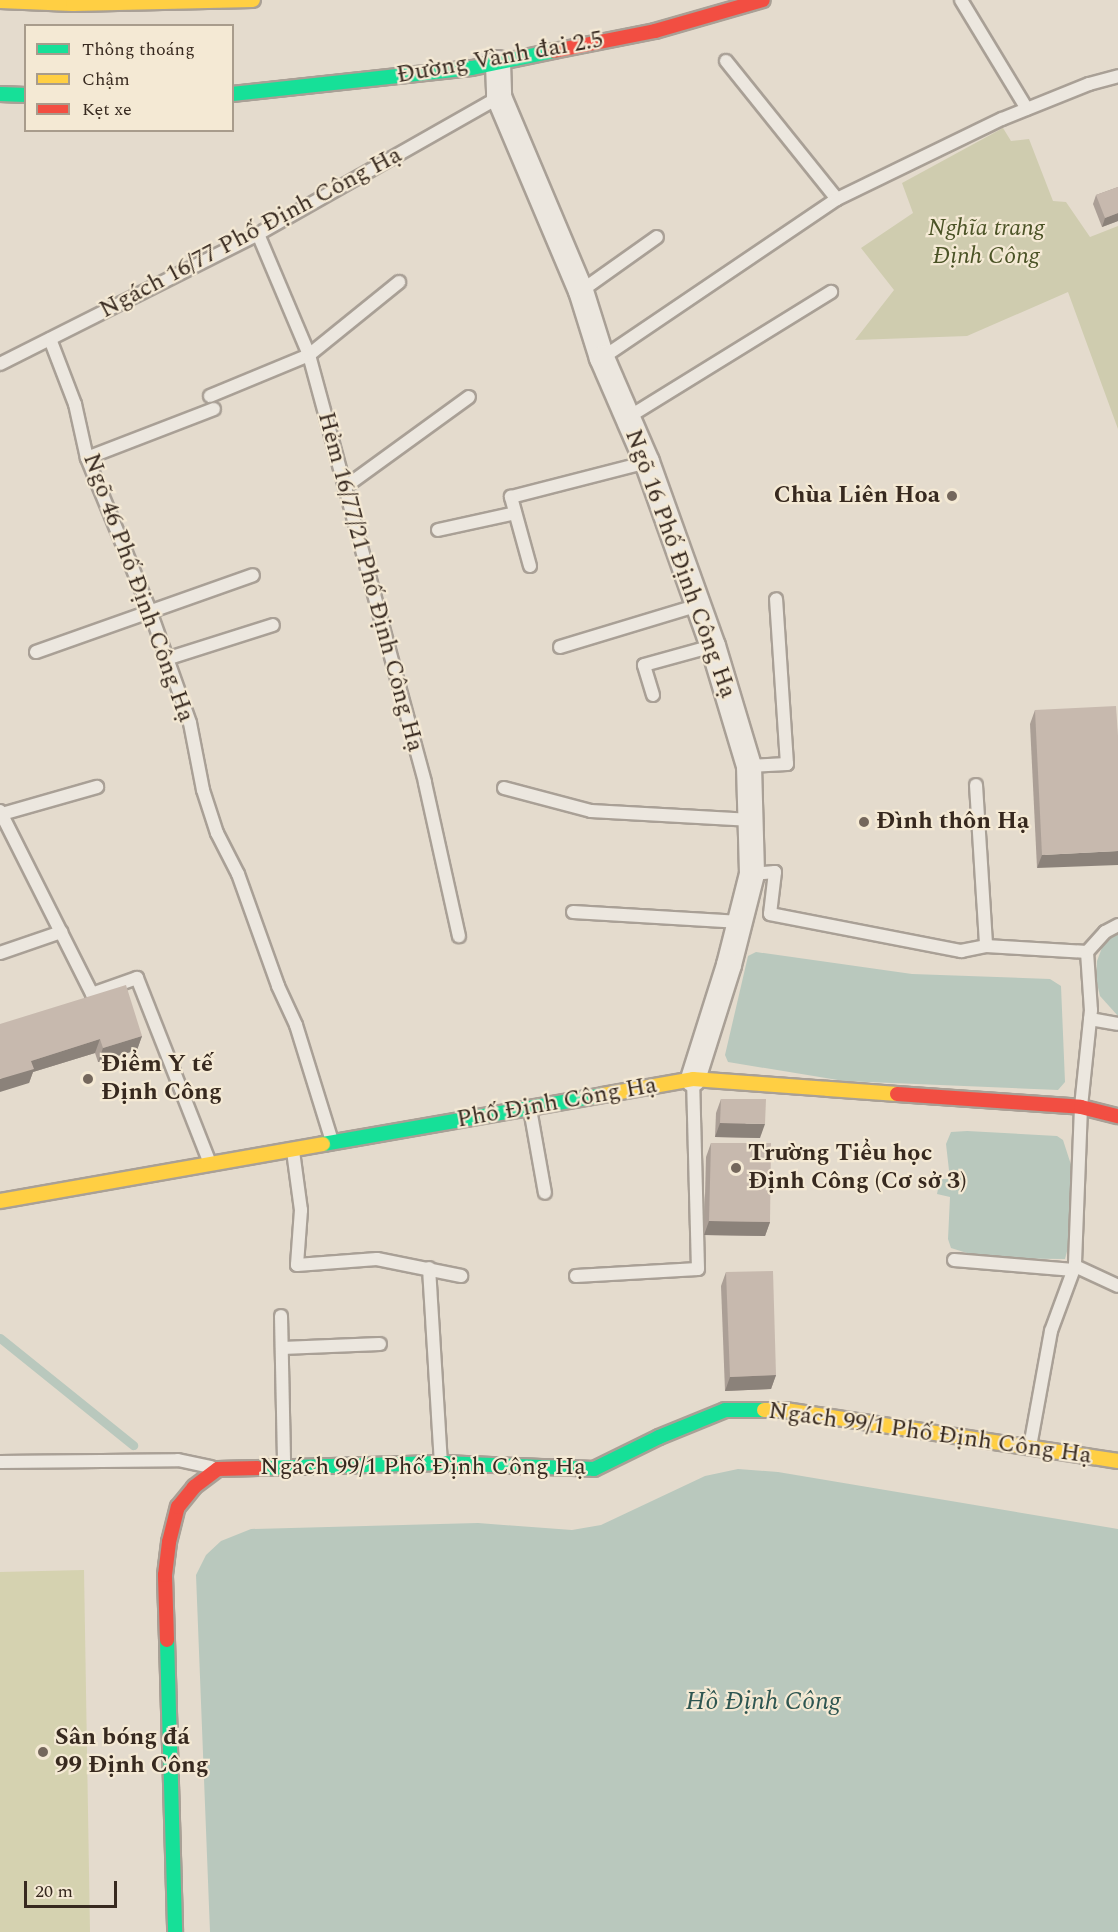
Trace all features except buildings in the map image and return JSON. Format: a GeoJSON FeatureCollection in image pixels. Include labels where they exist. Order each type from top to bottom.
{"type":"FeatureCollection","features":[{"type":"Feature","properties":{"kind":"street"},"geometry":{"type":"LineString","coordinates":[[0,1],[253,0]]}},
{"type":"Feature","properties":{"kind":"street","name":"Đường Vành đai 2.5"},"geometry":{"type":"LineString","coordinates":[[234,94],[498,63],[655,31],[763,0]]}},
{"type":"Feature","properties":{"kind":"street","name":"Ngõ 16 Phố Định Công Hạ"},"geometry":{"type":"LineString","coordinates":[[498,63],[499,98],[581,291],[602,358],[647,462],[713,646],[749,766],[752,874],[741,922],[693,1079]]}},
{"type":"Feature","properties":{"kind":"street"},"geometry":{"type":"LineString","coordinates":[[0,94],[24,95]]}},
{"type":"Feature","properties":{"kind":"street","name":"Phố Định Công Hạ"},"geometry":{"type":"LineString","coordinates":[[0,1201],[693,1079],[1081,1107],[1118,1116]]}},
{"type":"Feature","properties":{"kind":"street","name":"Ngách 99/1 Phố Định Công Hạ"},"geometry":{"type":"LineString","coordinates":[[218,1469],[441,1463],[594,1469],[658,1437],[725,1410],[785,1410],[1118,1461]]}},
{"type":"Feature","properties":{"kind":"street"},"geometry":{"type":"LineString","coordinates":[[175,1932],[165,1575],[169,1542],[178,1507],[194,1487],[218,1469]]}},
{"type":"Feature","properties":{"kind":"lane"},"geometry":{"type":"LineString","coordinates":[[961,0],[1027,109]]}},
{"type":"Feature","properties":{"kind":"lane"},"geometry":{"type":"LineString","coordinates":[[726,62],[837,199]]}},
{"type":"Feature","properties":{"kind":"lane"},"geometry":{"type":"LineString","coordinates":[[602,358],[837,199],[1027,109],[1089,84],[1118,76]]}},
{"type":"Feature","properties":{"kind":"lane","name":"Ngách 16/77 Phố Định Công Hạ"},"geometry":{"type":"LineString","coordinates":[[0,364],[258,234],[499,98]]}},
{"type":"Feature","properties":{"kind":"lane","name":"Hẻm 16/77/21 Phố Định Công Hạ"},"geometry":{"type":"LineString","coordinates":[[258,234],[309,355],[425,783],[459,936]]}},
{"type":"Feature","properties":{"kind":"lane"},"geometry":{"type":"LineString","coordinates":[[581,291],[657,237]]}},
{"type":"Feature","properties":{"kind":"lane"},"geometry":{"type":"LineString","coordinates":[[210,396],[309,355],[399,282]]}},
{"type":"Feature","properties":{"kind":"lane"},"geometry":{"type":"LineString","coordinates":[[627,418],[831,292]]}},
{"type":"Feature","properties":{"kind":"lane","name":"Ngõ 46 Phố Định Công Hạ"},"geometry":{"type":"LineString","coordinates":[[50,339],[75,404],[87,458],[150,611],[190,723],[203,790],[217,833],[238,874],[278,986],[296,1025],[332,1143]]}},
{"type":"Feature","properties":{"kind":"lane"},"geometry":{"type":"LineString","coordinates":[[345,487],[469,397]]}},
{"type":"Feature","properties":{"kind":"lane"},"geometry":{"type":"LineString","coordinates":[[87,458],[214,409]]}},
{"type":"Feature","properties":{"kind":"lane"},"geometry":{"type":"LineString","coordinates":[[530,566],[511,497],[647,462]]}},
{"type":"Feature","properties":{"kind":"lane"},"geometry":{"type":"LineString","coordinates":[[438,530],[515,513]]}},
{"type":"Feature","properties":{"kind":"lane"},"geometry":{"type":"LineString","coordinates":[[36,652],[253,575]]}},
{"type":"Feature","properties":{"kind":"lane"},"geometry":{"type":"LineString","coordinates":[[749,766],[787,764],[776,599]]}},
{"type":"Feature","properties":{"kind":"lane"},"geometry":{"type":"LineString","coordinates":[[560,647],[699,605]]}},
{"type":"Feature","properties":{"kind":"lane"},"geometry":{"type":"LineString","coordinates":[[166,658],[273,625]]}},
{"type":"Feature","properties":{"kind":"lane"},"geometry":{"type":"LineString","coordinates":[[653,695],[644,665],[713,646]]}},
{"type":"Feature","properties":{"kind":"lane"},"geometry":{"type":"LineString","coordinates":[[976,785],[986,946]]}},
{"type":"Feature","properties":{"kind":"lane"},"geometry":{"type":"LineString","coordinates":[[97,787],[1,812],[92,994],[137,978],[211,1165]]}},
{"type":"Feature","properties":{"kind":"lane"},"geometry":{"type":"LineString","coordinates":[[504,788],[591,811],[752,820]]}},
{"type":"Feature","properties":{"kind":"lane"},"geometry":{"type":"LineString","coordinates":[[752,874],[775,872],[770,914],[961,951],[986,946],[1087,952]]}},
{"type":"Feature","properties":{"kind":"lane"},"geometry":{"type":"LineString","coordinates":[[573,912],[741,922]]}},
{"type":"Feature","properties":{"kind":"lane"},"geometry":{"type":"LineString","coordinates":[[1029,1446],[1051,1331],[1074,1268],[1081,1107],[1090,1019],[1087,952],[1105,932],[1118,925]]}},
{"type":"Feature","properties":{"kind":"lane"},"geometry":{"type":"LineString","coordinates":[[0,953],[61,932]]}},
{"type":"Feature","properties":{"kind":"lane"},"geometry":{"type":"LineString","coordinates":[[1090,1019],[1118,1024]]}},
{"type":"Feature","properties":{"kind":"lane"},"geometry":{"type":"LineString","coordinates":[[576,1276],[698,1269],[693,1079]]}},
{"type":"Feature","properties":{"kind":"lane"},"geometry":{"type":"LineString","coordinates":[[529,1108],[545,1193]]}},
{"type":"Feature","properties":{"kind":"lane"},"geometry":{"type":"LineString","coordinates":[[292,1151],[301,1210],[297,1265],[377,1259],[461,1275]]}},
{"type":"Feature","properties":{"kind":"lane"},"geometry":{"type":"LineString","coordinates":[[954,1260],[1074,1268],[1118,1286]]}},
{"type":"Feature","properties":{"kind":"lane"},"geometry":{"type":"LineString","coordinates":[[429,1268],[441,1463]]}},
{"type":"Feature","properties":{"kind":"lane"},"geometry":{"type":"LineString","coordinates":[[281,1316],[284,1466]]}},
{"type":"Feature","properties":{"kind":"lane"},"geometry":{"type":"LineString","coordinates":[[282,1348],[380,1344]]}},
{"type":"Feature","properties":{"kind":"lane","name":"Ngách 99/1 Phố Định Công Hạ"},"geometry":{"type":"LineString","coordinates":[[0,1462],[178,1460],[218,1469]]}},
{"type":"Feature","properties":{"kind":"shaded area","name":"Sân bóng đá 99 Định Công"},"geometry":{"type":"Polygon","coordinates":[[[84,1570],[90,1932],[0,1932],[0,1572],[84,1570]]]}},
{"type":"Feature","properties":{"kind":"green space","name":"Nghĩa trang Định Công"},"geometry":{"type":"Polygon","coordinates":[[[1003,128],[1011,141],[1029,139],[1053,201],[1066,202],[1090,237],[1118,226],[1118,429],[1068,292],[967,336],[855,340],[894,290],[861,248],[913,213],[902,183],[1003,128]]]}},
{"type":"Feature","properties":{"kind":"water"},"geometry":{"type":"Polygon","coordinates":[[[1118,931],[1118,1016],[1100,996],[1096,979],[1097,961],[1103,945],[1118,931]]]}},
{"type":"Feature","properties":{"kind":"water"},"geometry":{"type":"Polygon","coordinates":[[[756,952],[912,974],[1050,979],[1061,986],[1065,1082],[1058,1090],[844,1081],[728,1062],[725,1055],[748,956],[756,952]]]}},
{"type":"Feature","properties":{"kind":"water"},"geometry":{"type":"Polygon","coordinates":[[[951,1132],[1057,1136],[1063,1140],[1074,1174],[1072,1232],[1065,1259],[983,1258],[951,1248],[948,1239],[950,1197],[937,1194],[940,1179],[950,1179],[946,1144],[951,1132]]]}},
{"type":"Feature","properties":{"kind":"water","name":"Hồ Định Công"},"geometry":{"type":"Polygon","coordinates":[[[738,1469],[778,1472],[1118,1529],[1118,1932],[210,1932],[196,1575],[206,1555],[221,1541],[251,1529],[478,1523],[572,1530],[601,1525],[705,1476],[738,1469]]]}},
{"type":"Feature","properties":{"kind":"waterway"},"geometry":{"type":"LineString","coordinates":[[0,1338],[133,1445]]}},
{"type":"Feature","properties":{"kind":"traffic: fast"},"geometry":{"type":"LineString","coordinates":[[234,94],[472,68],[554,51]]}},
{"type":"Feature","properties":{"kind":"traffic: fast"},"geometry":{"type":"LineString","coordinates":[[0,94],[24,95]]}},
{"type":"Feature","properties":{"kind":"traffic: fast"},"geometry":{"type":"LineString","coordinates":[[323,1144],[603,1095]]}},
{"type":"Feature","properties":{"kind":"traffic: fast"},"geometry":{"type":"LineString","coordinates":[[258,1468],[441,1463],[594,1469],[659,1437],[725,1410],[764,1410]]}},
{"type":"Feature","properties":{"kind":"traffic: fast"},"geometry":{"type":"LineString","coordinates":[[167,1640],[175,1932]]}},
{"type":"Feature","properties":{"kind":"traffic: slow"},"geometry":{"type":"LineString","coordinates":[[0,1],[73,4],[253,0]]}},
{"type":"Feature","properties":{"kind":"traffic: slow"},"geometry":{"type":"LineString","coordinates":[[603,1095],[693,1079],[897,1094]]}},
{"type":"Feature","properties":{"kind":"traffic: slow"},"geometry":{"type":"LineString","coordinates":[[0,1201],[323,1144]]}},
{"type":"Feature","properties":{"kind":"traffic: slow"},"geometry":{"type":"LineString","coordinates":[[764,1410],[785,1410],[1118,1461]]}},
{"type":"Feature","properties":{"kind":"traffic: jam"},"geometry":{"type":"LineString","coordinates":[[554,51],[655,31],[763,0]]}},
{"type":"Feature","properties":{"kind":"traffic: jam"},"geometry":{"type":"LineString","coordinates":[[897,1094],[1081,1107],[1118,1116]]}},
{"type":"Feature","properties":{"kind":"traffic: jam"},"geometry":{"type":"LineString","coordinates":[[167,1640],[165,1575],[169,1542],[178,1507],[194,1487],[218,1469],[258,1468]]}},
{"type":"Feature","properties":{"kind":"place","name":"Chùa Liên Hoa"},"geometry":{"type":"Point","coordinates":[952,496]}},
{"type":"Feature","properties":{"kind":"place","name":"Đình thôn Hạ"},"geometry":{"type":"Point","coordinates":[864,822]}},
{"type":"Feature","properties":{"kind":"place","name":"Điểm Y tế Định Công"},"geometry":{"type":"Point","coordinates":[88,1079]}},
{"type":"Feature","properties":{"kind":"place","name":"Trường Tiểu học Định Công (Cơ sở 3)"},"geometry":{"type":"Point","coordinates":[736,1168]}},
{"type":"Feature","properties":{"kind":"place","name":"Sân bóng đá 99 Định Công"},"geometry":{"type":"Point","coordinates":[43,1752]}}]}
